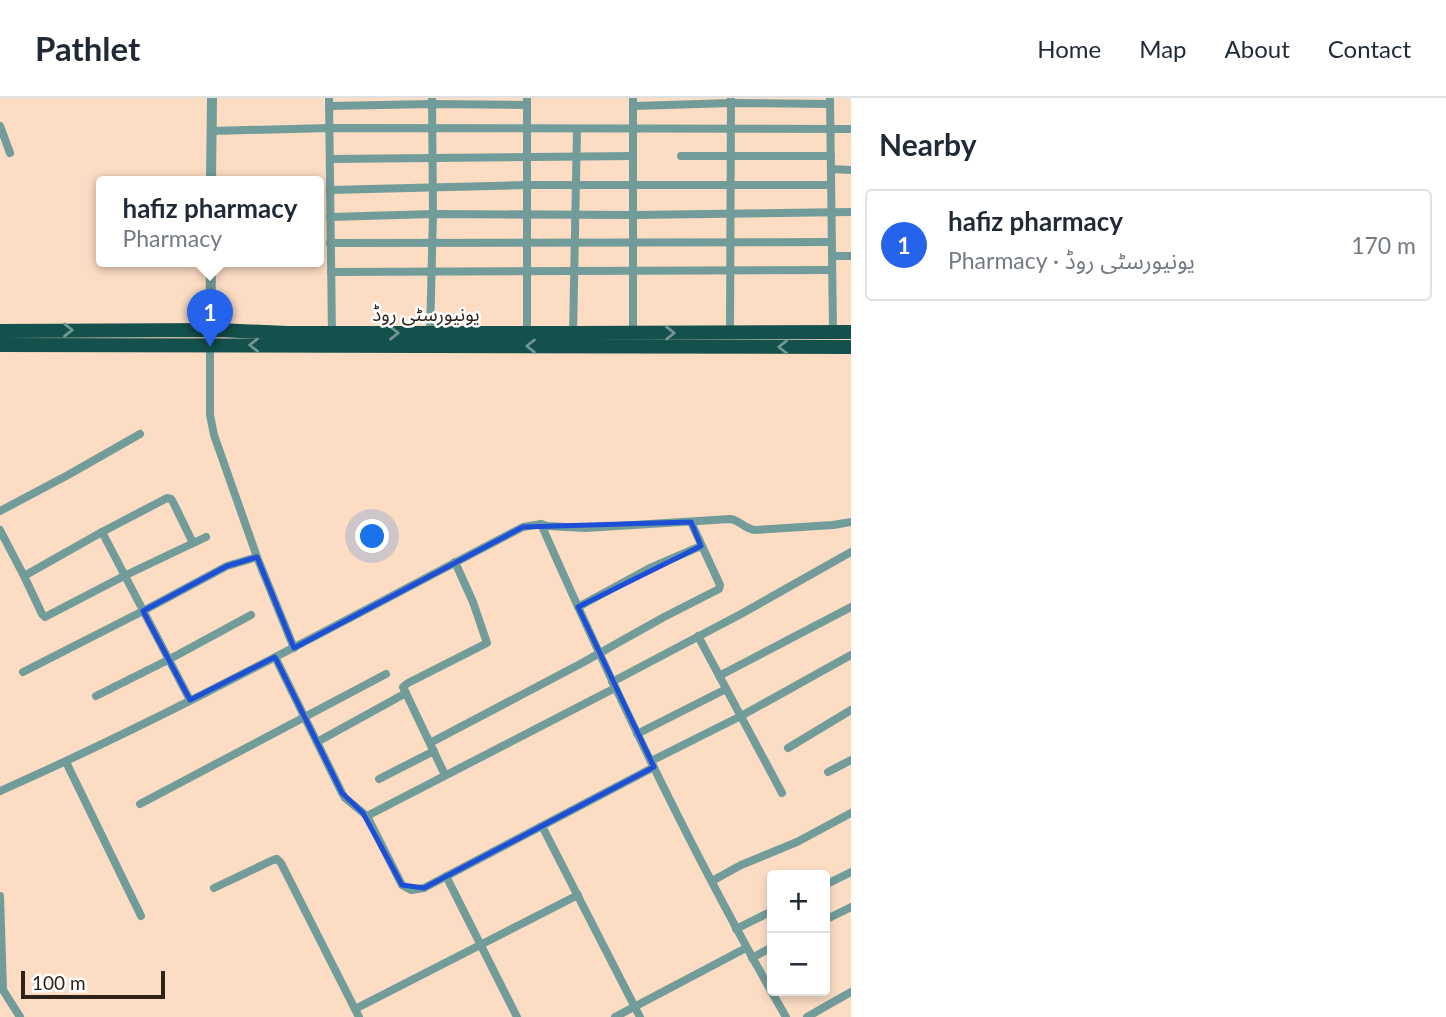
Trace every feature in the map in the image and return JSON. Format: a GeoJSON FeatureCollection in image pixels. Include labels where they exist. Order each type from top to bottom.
{"type":"FeatureCollection","features":[{"type":"Feature","properties":{"kind":"highway","name":"یونیورسٹی روڈ"},"geometry":{"type":"LineString","coordinates":[[0,331],[211,337]]}},
{"type":"Feature","properties":{"kind":"highway","name":"یونیورسٹی روڈ"},"geometry":{"type":"LineString","coordinates":[[429,339],[527,333],[573,340],[633,333],[851,332]]}},
{"type":"Feature","properties":{"kind":"highway","name":"یونیورسٹی روڈ"},"geometry":{"type":"LineString","coordinates":[[0,345],[287,333],[332,339],[573,340],[851,347]]}},
{"type":"Feature","properties":{"kind":"street"},"geometry":{"type":"LineString","coordinates":[[211,176],[212,98]]}},
{"type":"Feature","properties":{"kind":"street"},"geometry":{"type":"LineString","coordinates":[[429,339],[433,214],[432,101]]}},
{"type":"Feature","properties":{"kind":"street"},"geometry":{"type":"LineString","coordinates":[[730,332],[731,101]]}},
{"type":"Feature","properties":{"kind":"street"},"geometry":{"type":"LineString","coordinates":[[633,333],[634,102],[731,101],[830,101],[833,331]]}},
{"type":"Feature","properties":{"kind":"street"},"geometry":{"type":"LineString","coordinates":[[332,339],[329,102],[527,102],[527,333]]}},
{"type":"Feature","properties":{"kind":"street"},"geometry":{"type":"LineString","coordinates":[[0,126],[10,153]]}},
{"type":"Feature","properties":{"kind":"street"},"geometry":{"type":"LineString","coordinates":[[211,131],[432,127],[851,129]]}},
{"type":"Feature","properties":{"kind":"street"},"geometry":{"type":"LineString","coordinates":[[573,340],[577,129]]}},
{"type":"Feature","properties":{"kind":"street"},"geometry":{"type":"LineString","coordinates":[[330,159],[634,156]]}},
{"type":"Feature","properties":{"kind":"street"},"geometry":{"type":"LineString","coordinates":[[681,156],[831,156]]}},
{"type":"Feature","properties":{"kind":"street"},"geometry":{"type":"LineString","coordinates":[[831,169],[851,170]]}},
{"type":"Feature","properties":{"kind":"street"},"geometry":{"type":"LineString","coordinates":[[330,190],[527,185],[831,185]]}},
{"type":"Feature","properties":{"kind":"street"},"geometry":{"type":"LineString","coordinates":[[330,217],[851,212]]}},
{"type":"Feature","properties":{"kind":"street"},"geometry":{"type":"LineString","coordinates":[[330,243],[832,242]]}},
{"type":"Feature","properties":{"kind":"street"},"geometry":{"type":"LineString","coordinates":[[832,256],[851,256]]}},
{"type":"Feature","properties":{"kind":"street"},"geometry":{"type":"LineString","coordinates":[[211,267],[212,425],[257,557],[294,649]]}},
{"type":"Feature","properties":{"kind":"street"},"geometry":{"type":"LineString","coordinates":[[331,272],[832,270]]}},
{"type":"Feature","properties":{"kind":"street"},"geometry":{"type":"LineString","coordinates":[[0,511],[140,434]]}},
{"type":"Feature","properties":{"kind":"street"},"geometry":{"type":"LineString","coordinates":[[24,576],[167,498],[171,499],[193,543]]}},
{"type":"Feature","properties":{"kind":"street"},"geometry":{"type":"LineString","coordinates":[[0,792],[294,649],[523,527],[541,524],[584,528],[734,520],[757,530],[851,522]]}},
{"type":"Feature","properties":{"kind":"street"},"geometry":{"type":"LineString","coordinates":[[380,779],[432,747],[719,589],[691,522]]}},
{"type":"Feature","properties":{"kind":"street"},"geometry":{"type":"LineString","coordinates":[[541,524],[637,734],[746,948],[786,1017]]}},
{"type":"Feature","properties":{"kind":"street"},"geometry":{"type":"LineString","coordinates":[[0,530],[45,617],[206,537]]}},
{"type":"Feature","properties":{"kind":"street"},"geometry":{"type":"LineString","coordinates":[[102,532],[190,700]]}},
{"type":"Feature","properties":{"kind":"street"},"geometry":{"type":"LineString","coordinates":[[578,607],[650,568],[701,546]]}},
{"type":"Feature","properties":{"kind":"street"},"geometry":{"type":"LineString","coordinates":[[366,816],[614,685],[851,552]]}},
{"type":"Feature","properties":{"kind":"street"},"geometry":{"type":"LineString","coordinates":[[23,672],[227,566],[257,557]]}},
{"type":"Feature","properties":{"kind":"street"},"geometry":{"type":"LineString","coordinates":[[445,775],[403,687],[487,643],[455,562]]}},
{"type":"Feature","properties":{"kind":"street"},"geometry":{"type":"LineString","coordinates":[[719,676],[851,607]]}},
{"type":"Feature","properties":{"kind":"street"},"geometry":{"type":"LineString","coordinates":[[96,696],[251,615]]}},
{"type":"Feature","properties":{"kind":"street"},"geometry":{"type":"LineString","coordinates":[[698,636],[782,793]]}},
{"type":"Feature","properties":{"kind":"street"},"geometry":{"type":"LineString","coordinates":[[275,657],[345,799],[366,816],[402,885],[411,890],[424,888],[542,826],[851,655]]}},
{"type":"Feature","properties":{"kind":"street"},"geometry":{"type":"LineString","coordinates":[[140,804],[386,674]]}},
{"type":"Feature","properties":{"kind":"street"},"geometry":{"type":"LineString","coordinates":[[637,734],[726,689]]}},
{"type":"Feature","properties":{"kind":"street"},"geometry":{"type":"LineString","coordinates":[[317,742],[405,693]]}},
{"type":"Feature","properties":{"kind":"street"},"geometry":{"type":"LineString","coordinates":[[788,748],[851,710]]}},
{"type":"Feature","properties":{"kind":"street"},"geometry":{"type":"LineString","coordinates":[[828,772],[851,760]]}},
{"type":"Feature","properties":{"kind":"street"},"geometry":{"type":"LineString","coordinates":[[66,762],[141,916]]}},
{"type":"Feature","properties":{"kind":"street"},"geometry":{"type":"LineString","coordinates":[[712,880],[797,842],[851,813]]}},
{"type":"Feature","properties":{"kind":"street"},"geometry":{"type":"LineString","coordinates":[[542,826],[640,1017]]}},
{"type":"Feature","properties":{"kind":"street"},"geometry":{"type":"LineString","coordinates":[[214,888],[277,859],[357,1014],[480,944],[578,895]]}},
{"type":"Feature","properties":{"kind":"street"},"geometry":{"type":"LineString","coordinates":[[830,883],[851,872]]}},
{"type":"Feature","properties":{"kind":"street"},"geometry":{"type":"LineString","coordinates":[[446,876],[517,1017]]}},
{"type":"Feature","properties":{"kind":"street"},"geometry":{"type":"LineString","coordinates":[[0,896],[1,991],[20,1017]]}},
{"type":"Feature","properties":{"kind":"street"},"geometry":{"type":"LineString","coordinates":[[830,918],[851,907]]}},
{"type":"Feature","properties":{"kind":"street"},"geometry":{"type":"LineString","coordinates":[[736,929],[767,914]]}},
{"type":"Feature","properties":{"kind":"street"},"geometry":{"type":"LineString","coordinates":[[615,1017],[746,948]]}},
{"type":"Feature","properties":{"kind":"street"},"geometry":{"type":"LineString","coordinates":[[752,958],[767,950]]}},
{"type":"Feature","properties":{"kind":"street"},"geometry":{"type":"LineString","coordinates":[[807,1017],[851,992]]}},
{"type":"Feature","properties":{"kind":"highlighted area"},"geometry":{"type":"Polygon","coordinates":[[[691,522],[701,546],[578,607],[654,767],[424,888],[402,885],[363,813],[342,793],[275,657],[190,700],[143,611],[227,566],[257,557],[294,648],[523,527],[691,522]]]}},
{"type":"Feature","properties":{"kind":"place","name":"hafiz pharmacy"},"geometry":{"type":"Point","coordinates":[210,347]}}]}
